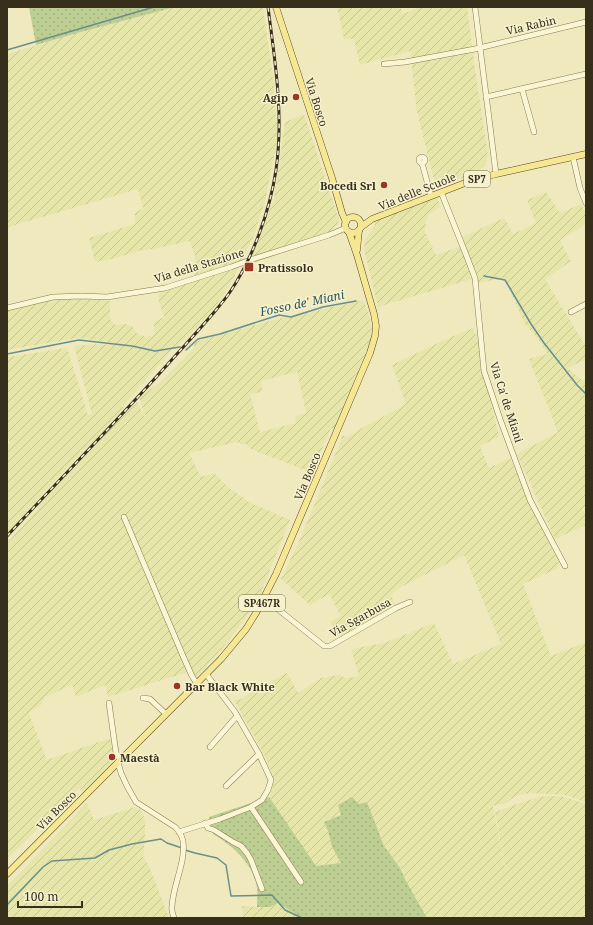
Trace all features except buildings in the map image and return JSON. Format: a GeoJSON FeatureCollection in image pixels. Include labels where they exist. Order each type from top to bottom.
{"type":"FeatureCollection","features":[{"type":"Feature","properties":{"kind":"main road","name":"Via Bosco"},"geometry":{"type":"LineString","coordinates":[[7,874],[197,684],[221,659],[246,629],[276,574],[301,518],[372,346],[376,326],[374,314],[357,255],[276,7]]}},
{"type":"Feature","properties":{"kind":"main road","name":"Via delle Scuole"},"geometry":{"type":"LineString","coordinates":[[360,228],[372,220],[465,183],[496,174],[586,154]]}},
{"type":"Feature","properties":{"kind":"main road","name":"Via Bosco"},"geometry":{"type":"LineString","coordinates":[[339,203],[345,210],[361,222],[357,241],[357,255]]}},
{"type":"Feature","properties":{"kind":"main road"},"geometry":{"type":"LineString","coordinates":[[356,218],[349,218],[347,227],[354,233],[360,228]]}},
{"type":"Feature","properties":{"kind":"main road","name":"Via delle Scuole"},"geometry":{"type":"LineString","coordinates":[[356,218],[372,220]]}},
{"type":"Feature","properties":{"kind":"street"},"geometry":{"type":"LineString","coordinates":[[475,7],[496,174]]}},
{"type":"Feature","properties":{"kind":"street","name":"Via Rabin"},"geometry":{"type":"LineString","coordinates":[[384,64],[405,62],[480,48],[586,22]]}},
{"type":"Feature","properties":{"kind":"street"},"geometry":{"type":"LineString","coordinates":[[486,97],[586,74]]}},
{"type":"Feature","properties":{"kind":"street"},"geometry":{"type":"LineString","coordinates":[[522,88],[534,132]]}},
{"type":"Feature","properties":{"kind":"street"},"geometry":{"type":"LineString","coordinates":[[573,157],[580,188],[586,203]]}},
{"type":"Feature","properties":{"kind":"street"},"geometry":{"type":"LineString","coordinates":[[422,163],[431,196]]}},
{"type":"Feature","properties":{"kind":"street","name":"Via Ca' de Miani"},"geometry":{"type":"LineString","coordinates":[[441,192],[475,278],[484,371],[493,399],[530,500],[565,566]]}},
{"type":"Feature","properties":{"kind":"street","name":"Via della Stazione"},"geometry":{"type":"LineString","coordinates":[[7,308],[54,297],[107,297],[165,288],[329,235],[347,227]]}},
{"type":"Feature","properties":{"kind":"street"},"geometry":{"type":"LineString","coordinates":[[571,312],[586,304]]}},
{"type":"Feature","properties":{"kind":"street"},"geometry":{"type":"LineString","coordinates":[[124,517],[183,656],[197,684]]}},
{"type":"Feature","properties":{"kind":"street","name":"Via Sgarbusa"},"geometry":{"type":"LineString","coordinates":[[264,598],[324,646],[330,646],[396,608],[410,602]]}},
{"type":"Feature","properties":{"kind":"street"},"geometry":{"type":"LineString","coordinates":[[179,832],[251,807],[262,800],[268,790],[271,780],[259,754],[232,707],[206,674]]}},
{"type":"Feature","properties":{"kind":"street"},"geometry":{"type":"LineString","coordinates":[[143,698],[150,699],[166,714]]}},
{"type":"Feature","properties":{"kind":"street"},"geometry":{"type":"LineString","coordinates":[[109,703],[116,753],[121,773],[127,786],[136,802],[175,827],[183,840],[183,857],[176,881],[171,907],[174,918]]}},
{"type":"Feature","properties":{"kind":"street"},"geometry":{"type":"LineString","coordinates":[[210,747],[237,716]]}},
{"type":"Feature","properties":{"kind":"street"},"geometry":{"type":"LineString","coordinates":[[226,786],[259,754]]}},
{"type":"Feature","properties":{"kind":"street"},"geometry":{"type":"LineString","coordinates":[[251,807],[301,882]]}},
{"type":"Feature","properties":{"kind":"street"},"geometry":{"type":"LineString","coordinates":[[205,824],[208,828],[241,846],[251,860],[262,889]]}},
{"type":"Feature","properties":{"kind":"green space"},"geometry":{"type":"Polygon","coordinates":[[[29,7],[175,7],[36,45],[29,7]]]}},
{"type":"Feature","properties":{"kind":"green space"},"geometry":{"type":"Polygon","coordinates":[[[175,7],[263,7],[274,83],[276,122],[280,122],[278,150],[275,151],[265,201],[254,235],[235,275],[212,311],[190,335],[170,352],[125,404],[122,405],[127,412],[137,402],[146,420],[139,397],[162,381],[194,348],[194,342],[273,320],[364,300],[369,316],[372,342],[334,430],[331,428],[312,473],[251,449],[246,444],[240,444],[237,442],[189,453],[201,477],[214,473],[228,487],[249,502],[290,520],[259,600],[231,638],[196,678],[191,671],[108,697],[105,685],[76,697],[72,685],[45,697],[41,705],[29,713],[47,760],[110,738],[115,763],[83,793],[79,788],[7,859],[7,543],[39,508],[36,506],[7,537],[7,445],[10,444],[7,433],[7,357],[67,348],[88,415],[92,414],[74,346],[97,344],[111,345],[110,342],[78,338],[7,350],[7,309],[60,297],[110,301],[110,319],[115,325],[127,324],[133,327],[137,334],[146,337],[154,335],[154,322],[164,317],[158,299],[159,291],[195,280],[195,256],[190,241],[138,251],[116,258],[95,262],[89,238],[135,224],[135,213],[143,208],[138,189],[15,225],[7,229],[7,54],[81,32],[175,7]],[[297,372],[261,381],[262,392],[250,394],[260,432],[296,423],[295,416],[306,413],[297,372]],[[91,443],[40,496],[42,499],[93,445],[91,443]]]}},
{"type":"Feature","properties":{"kind":"green space"},"geometry":{"type":"Polygon","coordinates":[[[337,7],[401,7],[402,14],[421,7],[467,7],[488,156],[485,165],[476,173],[436,188],[417,112],[410,51],[360,65],[354,39],[344,39],[337,7]]]}},
{"type":"Feature","properties":{"kind":"green space"},"geometry":{"type":"Polygon","coordinates":[[[304,114],[339,220],[337,225],[329,233],[249,259],[274,199],[285,122],[304,114]]]}},
{"type":"Feature","properties":{"kind":"green space"},"geometry":{"type":"Polygon","coordinates":[[[546,192],[560,213],[581,204],[586,214],[586,224],[560,240],[571,261],[545,279],[586,347],[586,359],[568,368],[586,382],[586,506],[582,508],[586,517],[586,525],[555,539],[517,454],[558,432],[529,359],[547,354],[542,344],[525,324],[504,278],[479,283],[475,278],[378,307],[364,249],[365,240],[375,225],[374,221],[437,195],[440,207],[429,214],[426,221],[425,232],[436,255],[464,245],[463,237],[504,218],[513,234],[536,223],[527,200],[546,192]]]}},
{"type":"Feature","properties":{"kind":"green space"},"geometry":{"type":"Polygon","coordinates":[[[473,328],[485,366],[499,437],[480,446],[489,468],[510,458],[559,563],[556,569],[523,584],[551,656],[586,642],[586,802],[565,795],[530,793],[515,796],[506,803],[493,806],[508,885],[495,812],[538,797],[549,796],[561,796],[586,804],[586,918],[427,918],[400,868],[384,846],[367,802],[324,822],[332,847],[342,863],[316,866],[269,797],[273,786],[273,775],[263,752],[234,700],[242,699],[250,692],[287,673],[298,693],[321,678],[339,675],[346,678],[356,677],[359,675],[351,649],[384,643],[434,623],[453,664],[501,644],[464,555],[401,587],[391,594],[397,611],[341,640],[330,622],[341,616],[329,594],[310,605],[281,579],[301,537],[343,435],[346,437],[406,404],[392,365],[473,328]]]}},
{"type":"Feature","properties":{"kind":"green space"},"geometry":{"type":"Polygon","coordinates":[[[269,797],[316,866],[341,863],[332,847],[324,822],[341,815],[338,805],[352,797],[359,804],[367,802],[384,846],[400,868],[427,918],[302,918],[278,903],[270,907],[257,907],[257,888],[255,879],[247,863],[228,844],[213,834],[209,817],[269,797]]]}},
{"type":"Feature","properties":{"kind":"green space"},"geometry":{"type":"Polygon","coordinates":[[[87,803],[94,820],[135,807],[141,810],[145,820],[143,856],[152,873],[169,918],[7,918],[7,886],[87,803]]]}},
{"type":"Feature","properties":{"kind":"green space"},"geometry":{"type":"Polygon","coordinates":[[[278,903],[302,918],[243,918],[242,906],[270,907],[278,903]]]}},
{"type":"Feature","properties":{"kind":"waterway"},"geometry":{"type":"LineString","coordinates":[[7,50],[154,7]]}},
{"type":"Feature","properties":{"kind":"waterway","name":"Fosso de' Miani"},"geometry":{"type":"LineString","coordinates":[[484,276],[505,280],[544,343],[577,385],[586,394]]}},
{"type":"Feature","properties":{"kind":"waterway","name":"Fosso de' Miani"},"geometry":{"type":"LineString","coordinates":[[186,350],[198,339],[220,334],[279,315],[291,317],[323,307],[356,301]]}},
{"type":"Feature","properties":{"kind":"waterway","name":"Fosso de' Miani"},"geometry":{"type":"LineString","coordinates":[[7,354],[79,340],[132,346],[155,351],[180,347]]}},
{"type":"Feature","properties":{"kind":"waterway"},"geometry":{"type":"LineString","coordinates":[[7,905],[43,867],[52,861],[95,858],[109,850],[161,839],[167,843],[182,848]]}},
{"type":"Feature","properties":{"kind":"waterway"},"geometry":{"type":"LineString","coordinates":[[185,850],[217,858],[226,865],[231,896],[272,895],[285,910],[302,918]]}},
{"type":"Feature","properties":{"kind":"railway"},"geometry":{"type":"LineString","coordinates":[[7,536],[220,306],[246,264],[253,249],[270,201],[276,170],[278,149],[278,88],[268,7]]}},
{"type":"Feature","properties":{"kind":"place","name":"Agip"},"geometry":{"type":"Point","coordinates":[296,97]}},
{"type":"Feature","properties":{"kind":"place","name":"Bocedi Srl"},"geometry":{"type":"Point","coordinates":[384,185]}},
{"type":"Feature","properties":{"kind":"place","name":"Pratissolo"},"geometry":{"type":"Point","coordinates":[249,267]}},
{"type":"Feature","properties":{"kind":"place","name":"Bar Black White"},"geometry":{"type":"Point","coordinates":[177,686]}},
{"type":"Feature","properties":{"kind":"place","name":"Maestà"},"geometry":{"type":"Point","coordinates":[112,757]}}]}
